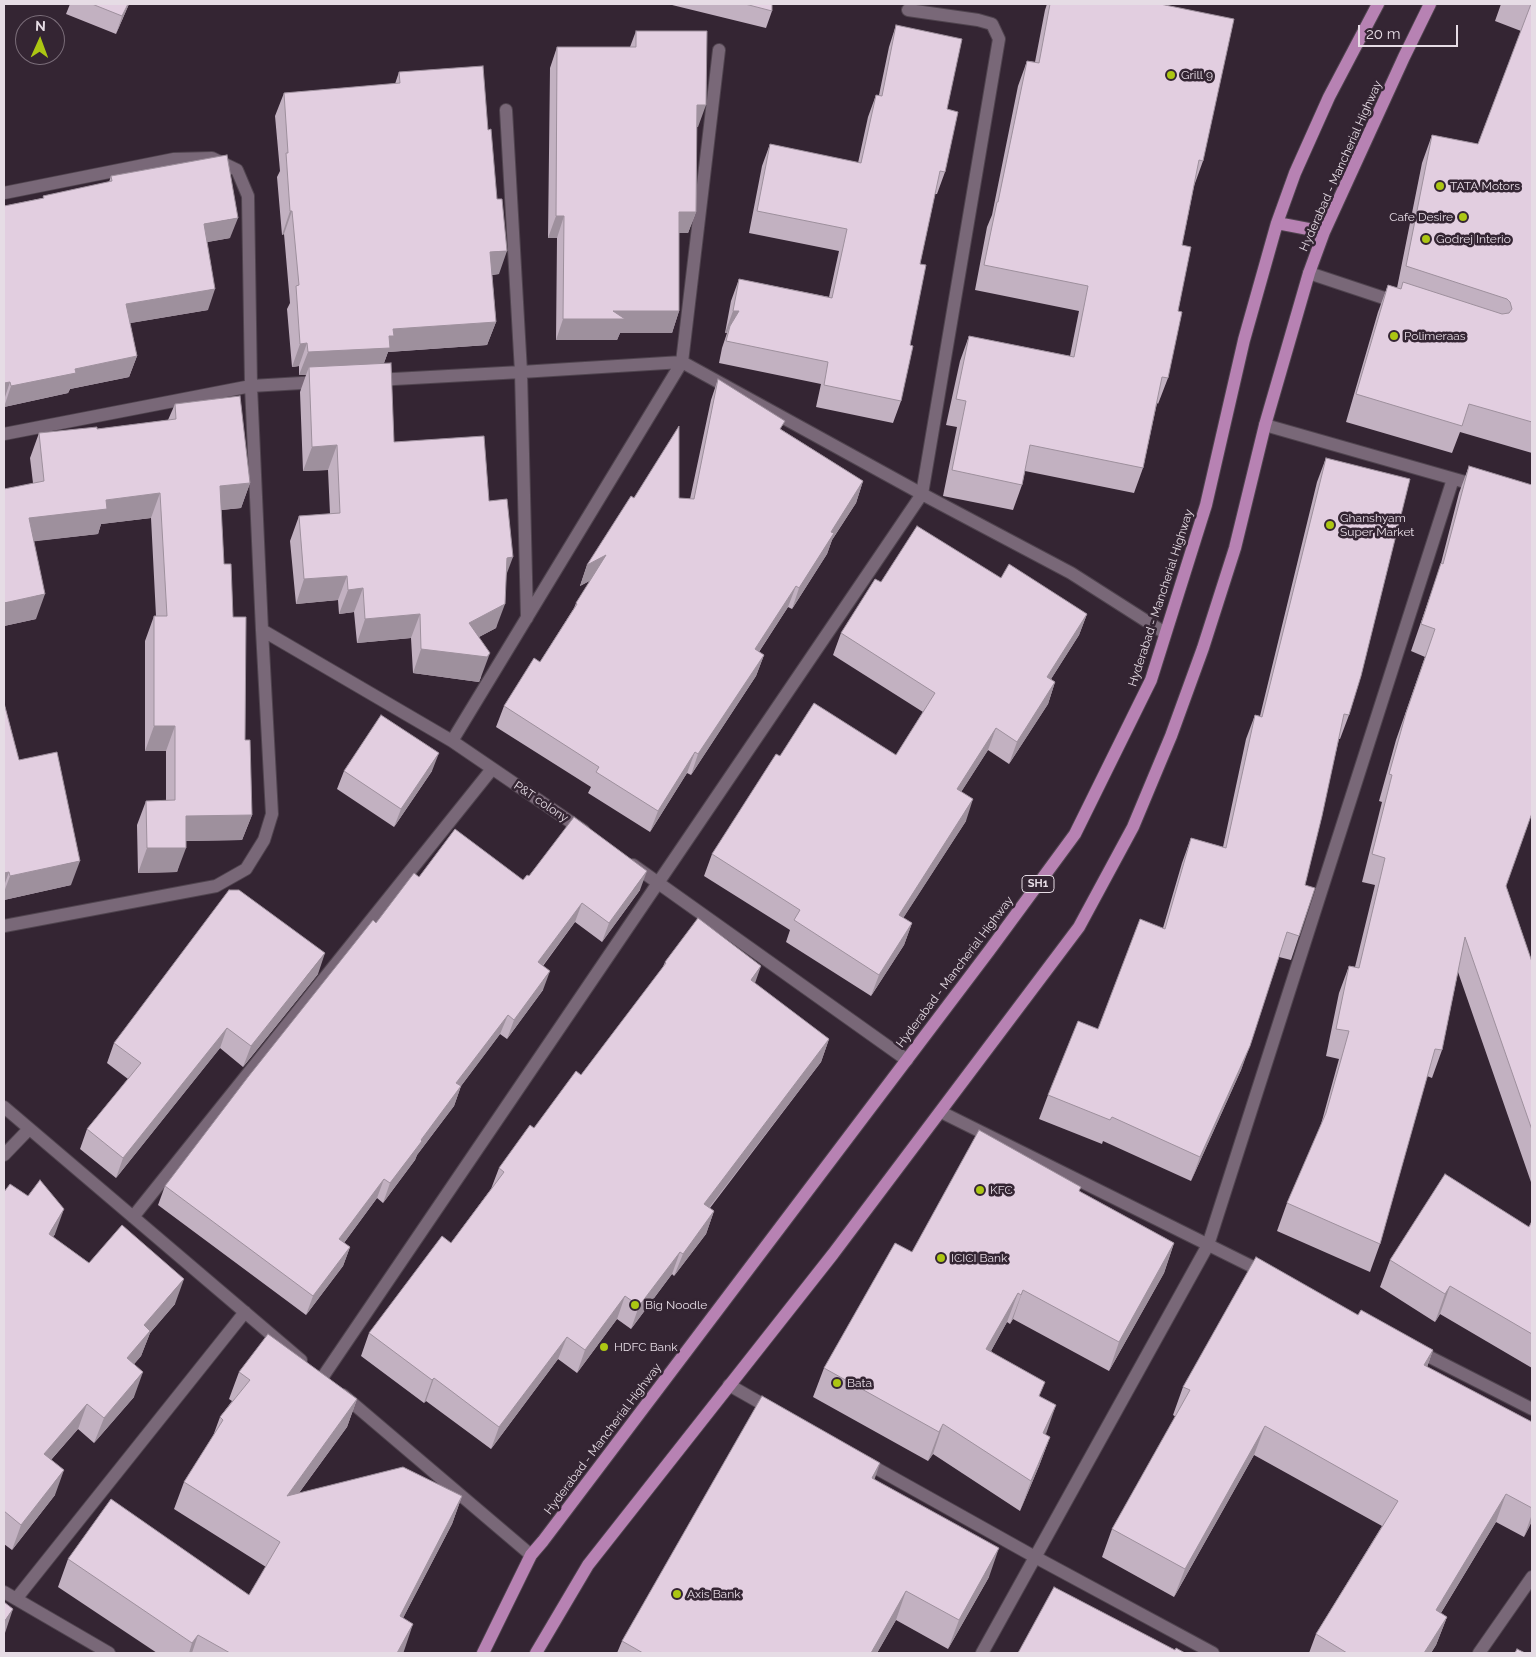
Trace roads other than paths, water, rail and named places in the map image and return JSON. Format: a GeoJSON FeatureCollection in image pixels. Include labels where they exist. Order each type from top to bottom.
{"type":"FeatureCollection","features":[{"type":"Feature","properties":{"kind":"main road","name":"Hyderabad - Mancherial Highway"},"geometry":{"type":"LineString","coordinates":[[483,1653],[531,1555],[544,1541],[989,951],[1074,834],[1151,680],[1206,505],[1244,340],[1277,223],[1295,173],[1329,96],[1378,4]]}},
{"type":"Feature","properties":{"kind":"main road","name":"Hyderabad - Mancherial Highway"},"geometry":{"type":"LineString","coordinates":[[536,1653],[588,1564],[832,1254],[1079,927],[1134,828],[1171,736],[1203,648],[1235,548],[1265,425],[1309,273],[1324,232],[1430,4]]}},
{"type":"Feature","properties":{"kind":"main road"},"geometry":{"type":"LineString","coordinates":[[1277,223],[1324,232]]}},
{"type":"Feature","properties":{"kind":"street"},"geometry":{"type":"LineString","coordinates":[[315,1372],[659,882],[922,494],[999,39],[992,24],[978,20],[908,10]]}},
{"type":"Feature","properties":{"kind":"street"},"geometry":{"type":"LineString","coordinates":[[452,741],[682,362],[719,50]]}},
{"type":"Feature","properties":{"kind":"street"},"geometry":{"type":"LineString","coordinates":[[506,110],[521,372],[527,618]]}},
{"type":"Feature","properties":{"kind":"street"},"geometry":{"type":"LineString","coordinates":[[4,193],[174,158],[212,158],[237,170],[248,196],[251,386],[272,814],[264,840],[246,869],[216,886],[4,926]]}},
{"type":"Feature","properties":{"kind":"street"},"geometry":{"type":"LineString","coordinates":[[1309,273],[1411,306]]}},
{"type":"Feature","properties":{"kind":"street"},"geometry":{"type":"LineString","coordinates":[[367,380],[682,362],[922,494],[1071,573],[1165,634]]}},
{"type":"Feature","properties":{"kind":"street"},"geometry":{"type":"LineString","coordinates":[[4,434],[251,386],[328,382]]}},
{"type":"Feature","properties":{"kind":"street"},"geometry":{"type":"LineString","coordinates":[[1265,425],[1453,480],[1488,488]]}},
{"type":"Feature","properties":{"kind":"street"},"geometry":{"type":"LineString","coordinates":[[982,1653],[1208,1245],[1453,480]]}},
{"type":"Feature","properties":{"kind":"street","name":"P&T colony"},"geometry":{"type":"LineString","coordinates":[[262,630],[452,741],[595,839]]}},
{"type":"Feature","properties":{"kind":"street"},"geometry":{"type":"LineString","coordinates":[[133,1217],[492,769]]}},
{"type":"Feature","properties":{"kind":"street"},"geometry":{"type":"LineString","coordinates":[[619,855],[906,1060]]}},
{"type":"Feature","properties":{"kind":"street"},"geometry":{"type":"LineString","coordinates":[[4,1107],[531,1555]]}},
{"type":"Feature","properties":{"kind":"street"},"geometry":{"type":"LineString","coordinates":[[941,1112],[1278,1280]]}},
{"type":"Feature","properties":{"kind":"street"},"geometry":{"type":"LineString","coordinates":[[4,1155],[29,1129]]}},
{"type":"Feature","properties":{"kind":"street"},"geometry":{"type":"LineString","coordinates":[[16,1599],[245,1312]]}},
{"type":"Feature","properties":{"kind":"street"},"geometry":{"type":"LineString","coordinates":[[1401,1342],[1532,1409]]}},
{"type":"Feature","properties":{"kind":"street"},"geometry":{"type":"LineString","coordinates":[[729,1385],[788,1419]]}},
{"type":"Feature","properties":{"kind":"street"},"geometry":{"type":"LineString","coordinates":[[856,1457],[1035,1557],[1213,1653]]}},
{"type":"Feature","properties":{"kind":"street"},"geometry":{"type":"LineString","coordinates":[[1479,1653],[1532,1577]]}},
{"type":"Feature","properties":{"kind":"street"},"geometry":{"type":"LineString","coordinates":[[4,1592],[108,1653]]}},
{"type":"Feature","properties":{"kind":"place","name":"Grill 9"},"geometry":{"type":"Point","coordinates":[1171,75]}},
{"type":"Feature","properties":{"kind":"place","name":"TATA Motors"},"geometry":{"type":"Point","coordinates":[1440,186]}},
{"type":"Feature","properties":{"kind":"place","name":"Cafe Desire"},"geometry":{"type":"Point","coordinates":[1463,217]}},
{"type":"Feature","properties":{"kind":"place","name":"Godrej Interio"},"geometry":{"type":"Point","coordinates":[1426,239]}},
{"type":"Feature","properties":{"kind":"place","name":"Polimeraas"},"geometry":{"type":"Point","coordinates":[1394,336]}},
{"type":"Feature","properties":{"kind":"place","name":"Ghanshyam Super Market"},"geometry":{"type":"Point","coordinates":[1330,525]}},
{"type":"Feature","properties":{"kind":"place","name":"KFC"},"geometry":{"type":"Point","coordinates":[980,1190]}},
{"type":"Feature","properties":{"kind":"place","name":"ICICI Bank"},"geometry":{"type":"Point","coordinates":[941,1258]}},
{"type":"Feature","properties":{"kind":"place","name":"Big Noodle"},"geometry":{"type":"Point","coordinates":[635,1305]}},
{"type":"Feature","properties":{"kind":"place","name":"HDFC Bank"},"geometry":{"type":"Point","coordinates":[604,1347]}},
{"type":"Feature","properties":{"kind":"place","name":"Bata"},"geometry":{"type":"Point","coordinates":[837,1383]}},
{"type":"Feature","properties":{"kind":"place","name":"Axis Bank"},"geometry":{"type":"Point","coordinates":[677,1594]}}]}
